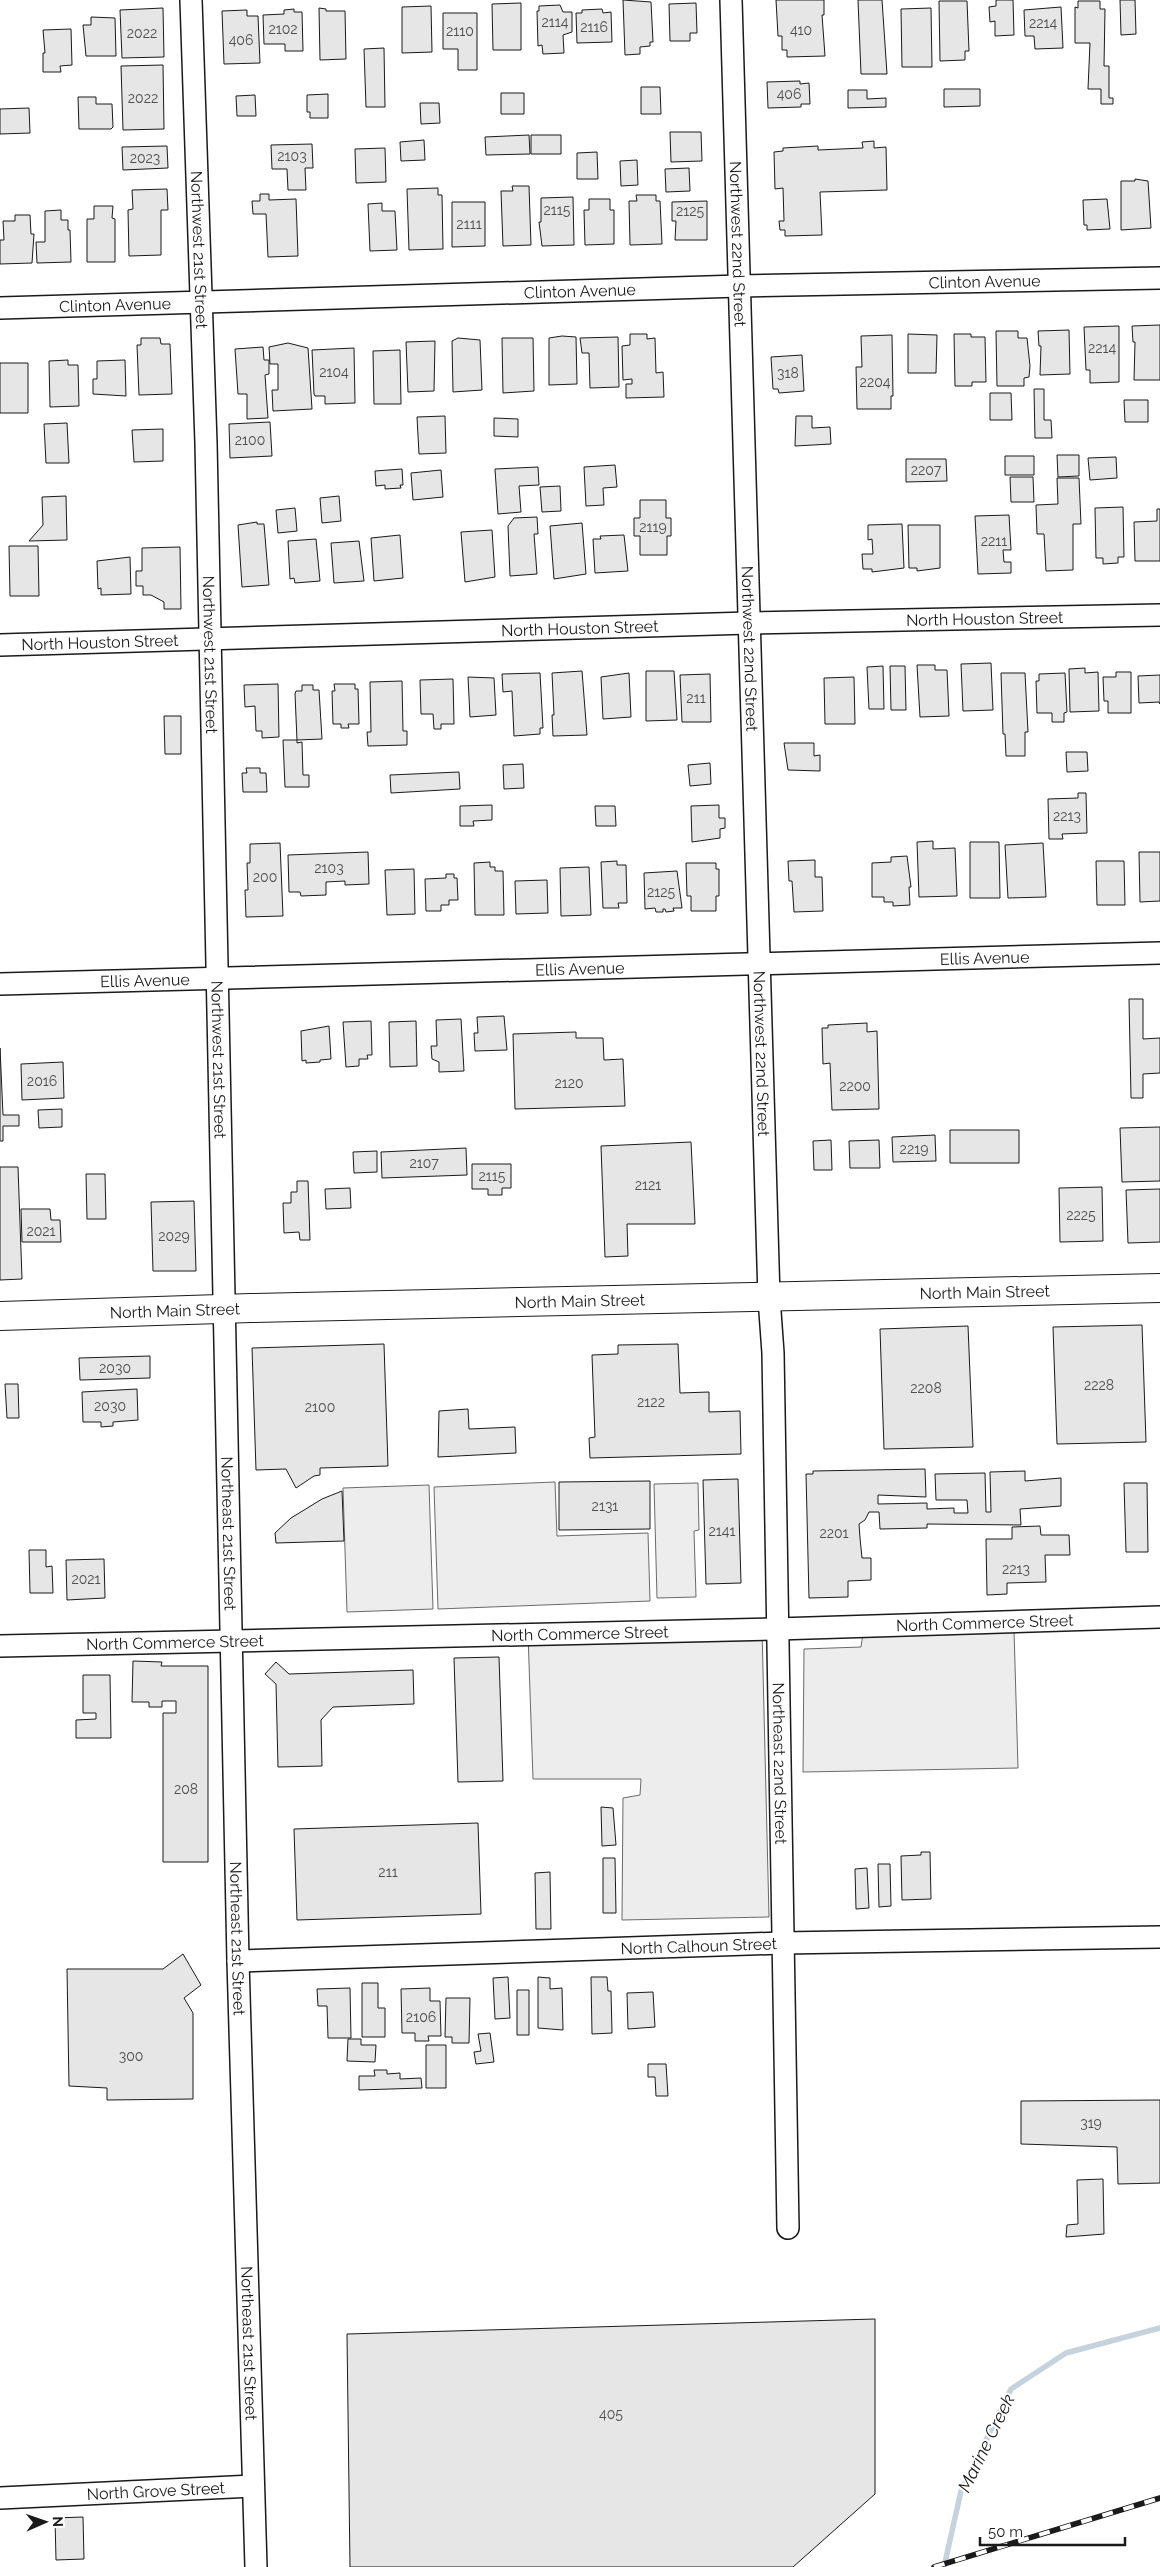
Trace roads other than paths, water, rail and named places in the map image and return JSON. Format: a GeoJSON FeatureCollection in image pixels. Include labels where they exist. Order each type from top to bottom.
{"type":"FeatureCollection","features":[{"type":"Feature","properties":{"kind":"main road","name":"North Main Street"},"geometry":{"type":"LineString","coordinates":[[0,1316],[223,1309],[1160,1288]]}},
{"type":"Feature","properties":{"kind":"street","name":"Northwest 21st Street"},"geometry":{"type":"LineString","coordinates":[[192,0],[210,640],[223,1309]]}},
{"type":"Feature","properties":{"kind":"street","name":"Northwest 22nd Street"},"geometry":{"type":"LineString","coordinates":[[732,0],[769,1298]]}},
{"type":"Feature","properties":{"kind":"street","name":"Clinton Avenue"},"geometry":{"type":"LineString","coordinates":[[0,308],[740,286],[1160,278]]}},
{"type":"Feature","properties":{"kind":"street","name":"North Houston Street"},"geometry":{"type":"LineString","coordinates":[[0,645],[749,623],[1160,615]]}},
{"type":"Feature","properties":{"kind":"street","name":"Ellis Avenue"},"geometry":{"type":"LineString","coordinates":[[0,984],[1160,953]]}},
{"type":"Feature","properties":{"kind":"street","name":"Northeast 22nd Street"},"geometry":{"type":"LineString","coordinates":[[769,1298],[772,1352],[788,2228]]}},
{"type":"Feature","properties":{"kind":"street","name":"Northeast 21st Street"},"geometry":{"type":"LineString","coordinates":[[223,1309],[238,1961],[256,2567]]}},
{"type":"Feature","properties":{"kind":"street","name":"North Commerce Street"},"geometry":{"type":"LineString","coordinates":[[0,1646],[777,1629],[1160,1617]]}},
{"type":"Feature","properties":{"kind":"street","name":"North Calhoun Street"},"geometry":{"type":"LineString","coordinates":[[238,1961],[782,1943],[1160,1937]]}},
{"type":"Feature","properties":{"kind":"street","name":"North Grove Street"},"geometry":{"type":"LineString","coordinates":[[0,2498],[253,2486]]}},
{"type":"Feature","properties":{"kind":"waterway","name":"Marine Creek"},"geometry":{"type":"LineString","coordinates":[[944,2567],[961,2491],[1011,2389],[1066,2353],[1160,2328]]}},
{"type":"Feature","properties":{"kind":"railway"},"geometry":{"type":"LineString","coordinates":[[934,2567],[1160,2498]]}}]}
